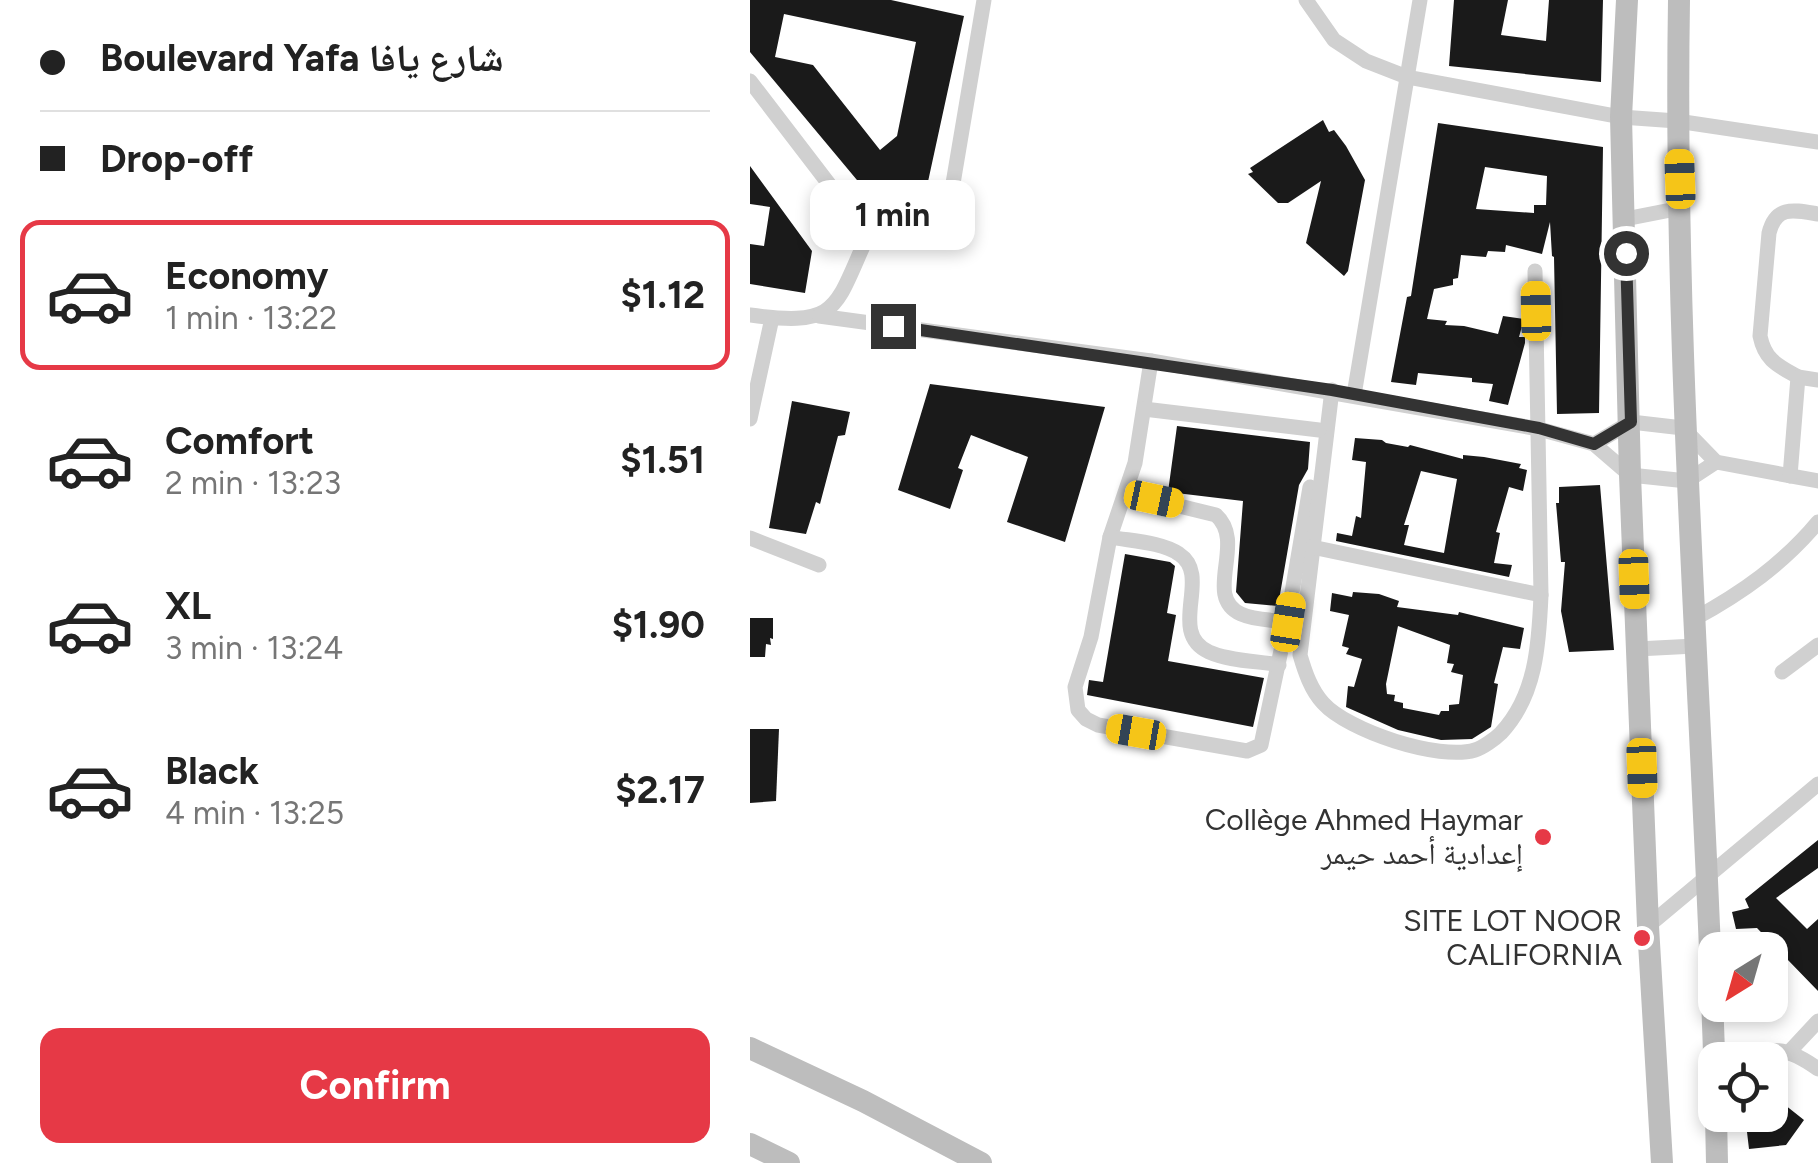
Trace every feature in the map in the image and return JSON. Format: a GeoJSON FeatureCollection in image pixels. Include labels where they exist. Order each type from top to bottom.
{"type":"FeatureCollection","features":[{"type":"Feature","properties":{"kind":"street"},"geometry":{"type":"LineString","coordinates":[[750,81],[868,234],[918,241],[931,239],[947,220],[984,0]]}},
{"type":"Feature","properties":{"kind":"street"},"geometry":{"type":"LineString","coordinates":[[1306,0],[1334,40],[1366,61],[1407,77],[1622,117],[1818,142]]}},
{"type":"Feature","properties":{"kind":"street"},"geometry":{"type":"LineString","coordinates":[[1354,395],[1420,0]]}},
{"type":"Feature","properties":{"kind":"street"},"geometry":{"type":"LineString","coordinates":[[1626,0],[1622,117],[1630,475],[1662,1163]]}},
{"type":"Feature","properties":{"kind":"street"},"geometry":{"type":"LineString","coordinates":[[1680,0],[1677,121],[1683,428],[1709,877],[1714,1042]]}},
{"type":"Feature","properties":{"kind":"street"},"geometry":{"type":"LineString","coordinates":[[1625,220],[1681,208]]}},
{"type":"Feature","properties":{"kind":"street"},"geometry":{"type":"LineString","coordinates":[[1818,214],[1791,209],[1773,218],[1760,336],[1770,362],[1798,377],[1818,380]]}},
{"type":"Feature","properties":{"kind":"street"},"geometry":{"type":"LineString","coordinates":[[820,316],[838,300],[868,234]]}},
{"type":"Feature","properties":{"kind":"street"},"geometry":{"type":"LineString","coordinates":[[1329,390],[1300,655],[1308,680],[1324,704],[1375,734],[1443,753],[1476,750],[1500,734],[1515,713],[1532,677],[1539,648],[1535,272]]}},
{"type":"Feature","properties":{"kind":"street"},"geometry":{"type":"LineString","coordinates":[[750,315],[820,316],[1152,361],[1539,428],[1594,444],[1630,475],[1686,481],[1716,462]]}},
{"type":"Feature","properties":{"kind":"street"},"geometry":{"type":"LineString","coordinates":[[750,419],[772,318]]}},
{"type":"Feature","properties":{"kind":"street"},"geometry":{"type":"LineString","coordinates":[[1152,361],[1136,463],[1110,537],[1091,637],[1075,688],[1075,705],[1086,720],[1098,725],[1252,751],[1264,740],[1329,390]]}},
{"type":"Feature","properties":{"kind":"street"},"geometry":{"type":"LineString","coordinates":[[1790,476],[1798,377]]}},
{"type":"Feature","properties":{"kind":"street"},"geometry":{"type":"LineString","coordinates":[[1144,409],[1319,430]]}},
{"type":"Feature","properties":{"kind":"street"},"geometry":{"type":"LineString","coordinates":[[1594,444],[1631,422],[1683,428],[1716,462],[1818,482]]}},
{"type":"Feature","properties":{"kind":"street"},"geometry":{"type":"LineString","coordinates":[[1126,493],[1216,514],[1229,534],[1224,590],[1229,605],[1247,616],[1288,622]]}},
{"type":"Feature","properties":{"kind":"street"},"geometry":{"type":"LineString","coordinates":[[1694,619],[1760,579],[1818,522]]}},
{"type":"Feature","properties":{"kind":"street"},"geometry":{"type":"LineString","coordinates":[[1110,537],[1183,556],[1191,570],[1190,629],[1202,648],[1216,654],[1279,664]]}},
{"type":"Feature","properties":{"kind":"street"},"geometry":{"type":"LineString","coordinates":[[750,538],[819,565]]}},
{"type":"Feature","properties":{"kind":"street"},"geometry":{"type":"LineString","coordinates":[[1312,547],[1541,595]]}},
{"type":"Feature","properties":{"kind":"street"},"geometry":{"type":"LineString","coordinates":[[1782,672],[1818,645]]}},
{"type":"Feature","properties":{"kind":"street"},"geometry":{"type":"LineString","coordinates":[[1638,649],[1696,646]]}},
{"type":"Feature","properties":{"kind":"street"},"geometry":{"type":"LineString","coordinates":[[1648,926],[1818,784]]}},
{"type":"Feature","properties":{"kind":"street"},"geometry":{"type":"LineString","coordinates":[[1818,1021],[1790,1051],[1818,1070]]}},
{"type":"Feature","properties":{"kind":"street"},"geometry":{"type":"LineString","coordinates":[[750,1048],[982,1163]]}},
{"type":"Feature","properties":{"kind":"street"},"geometry":{"type":"LineString","coordinates":[[1717,1132],[1718,1163]]}},
{"type":"Feature","properties":{"kind":"street"},"geometry":{"type":"LineString","coordinates":[[750,1144],[789,1163]]}},
{"type":"Feature","properties":{"kind":"building"},"geometry":{"type":"Polygon","coordinates":[[[750,0],[891,0],[964,16],[919,223],[887,216],[750,52],[750,0]],[[784,14],[775,57],[813,65],[880,150],[897,136],[916,42],[784,14]]]}},
{"type":"Feature","properties":{"kind":"building"},"geometry":{"type":"Polygon","coordinates":[[[1454,0],[1508,0],[1501,35],[1546,41],[1549,0],[1603,0],[1601,82],[1449,66],[1454,0]]]}},
{"type":"Feature","properties":{"kind":"building"},"geometry":{"type":"Polygon","coordinates":[[[1323,120],[1329,132],[1334,130],[1346,146],[1365,180],[1344,276],[1306,243],[1321,181],[1288,203],[1278,203],[1248,174],[1253,172],[1250,168],[1323,120]]]}},
{"type":"Feature","properties":{"kind":"building"},"geometry":{"type":"Polygon","coordinates":[[[1438,123],[1603,147],[1599,413],[1557,414],[1550,222],[1542,254],[1506,245],[1505,252],[1488,251],[1486,257],[1461,255],[1458,278],[1453,279],[1453,285],[1434,289],[1427,319],[1498,334],[1503,316],[1524,319],[1519,337],[1525,337],[1525,343],[1508,405],[1489,401],[1493,384],[1472,382],[1472,378],[1418,373],[1416,385],[1391,382],[1407,297],[1411,296],[1438,123]],[[1485,167],[1476,209],[1534,213],[1534,205],[1546,205],[1547,176],[1485,167]]]}},
{"type":"Feature","properties":{"kind":"building"},"geometry":{"type":"Polygon","coordinates":[[[750,166],[812,251],[805,293],[750,284],[750,244],[764,246],[770,207],[750,204],[750,166]]]}},
{"type":"Feature","properties":{"kind":"building"},"geometry":{"type":"Polygon","coordinates":[[[930,384],[1105,407],[1065,542],[1007,522],[1028,457],[971,435],[958,468],[963,470],[950,509],[898,490],[930,384]]]}},
{"type":"Feature","properties":{"kind":"building"},"geometry":{"type":"Polygon","coordinates":[[[792,401],[850,412],[845,435],[838,436],[820,504],[816,502],[806,534],[769,528],[792,401]]]}},
{"type":"Feature","properties":{"kind":"building"},"geometry":{"type":"Polygon","coordinates":[[[1177,426],[1310,442],[1308,469],[1299,485],[1278,606],[1245,603],[1236,592],[1243,501],[1168,492],[1177,426]]]}},
{"type":"Feature","properties":{"kind":"building"},"geometry":{"type":"Polygon","coordinates":[[[1355,438],[1410,445],[1463,459],[1463,455],[1521,464],[1519,468],[1527,470],[1523,491],[1509,487],[1496,532],[1500,533],[1494,563],[1512,565],[1509,577],[1336,541],[1337,533],[1352,536],[1356,516],[1361,518],[1366,462],[1352,460],[1355,438]],[[1421,471],[1404,525],[1409,525],[1404,545],[1444,553],[1457,479],[1421,471]]]}},
{"type":"Feature","properties":{"kind":"building"},"geometry":{"type":"Polygon","coordinates":[[[1600,485],[1614,650],[1569,652],[1561,611],[1565,562],[1561,562],[1556,503],[1559,487],[1600,485]]]}},
{"type":"Feature","properties":{"kind":"building"},"geometry":{"type":"Polygon","coordinates":[[[1125,554],[1175,566],[1167,613],[1176,615],[1168,661],[1264,678],[1253,727],[1087,695],[1089,680],[1103,682],[1125,554]]]}},
{"type":"Feature","properties":{"kind":"building"},"geometry":{"type":"Polygon","coordinates":[[[1353,592],[1379,594],[1399,601],[1397,607],[1458,615],[1459,612],[1524,628],[1520,649],[1503,647],[1494,683],[1498,684],[1491,727],[1472,739],[1441,740],[1398,730],[1346,707],[1348,686],[1354,687],[1362,659],[1346,654],[1349,648],[1342,646],[1349,615],[1330,611],[1332,593],[1352,597],[1353,592]],[[1398,626],[1387,694],[1395,695],[1394,701],[1403,703],[1403,708],[1439,715],[1449,711],[1449,705],[1459,704],[1463,675],[1451,672],[1454,664],[1447,663],[1450,645],[1398,626]]]}},
{"type":"Feature","properties":{"kind":"building"},"geometry":{"type":"Polygon","coordinates":[[[750,618],[773,618],[773,639],[770,638],[771,645],[766,644],[765,657],[750,657],[750,618]]]}},
{"type":"Feature","properties":{"kind":"building"},"geometry":{"type":"Polygon","coordinates":[[[750,729],[779,729],[776,801],[750,803],[750,729]]]}},
{"type":"Feature","properties":{"kind":"building"},"geometry":{"type":"Polygon","coordinates":[[[1818,840],[1818,868],[1776,898],[1807,929],[1818,919],[1818,991],[1788,960],[1788,932],[1736,929],[1732,912],[1749,908],[1745,899],[1818,840]]]}},
{"type":"Feature","properties":{"kind":"building"},"geometry":{"type":"Polygon","coordinates":[[[1788,1107],[1804,1120],[1786,1145],[1749,1149],[1747,1132],[1788,1132],[1788,1107]]]}},
{"type":"Feature","properties":{"kind":"place","name":"Collège Ahmed Haymar إعدادية أحمد حيمر"},"geometry":{"type":"Point","coordinates":[1543,837]}},
{"type":"Feature","properties":{"kind":"place","name":"SITE LOT NOOR CALIFORNIA"},"geometry":{"type":"Point","coordinates":[1642,938]}},
{"type":"Feature","properties":{"kind":"route"},"geometry":{"type":"LineString","coordinates":[[893,326],[1332,390],[1539,428],[1594,444],[1631,422],[1626,253]]}}]}
